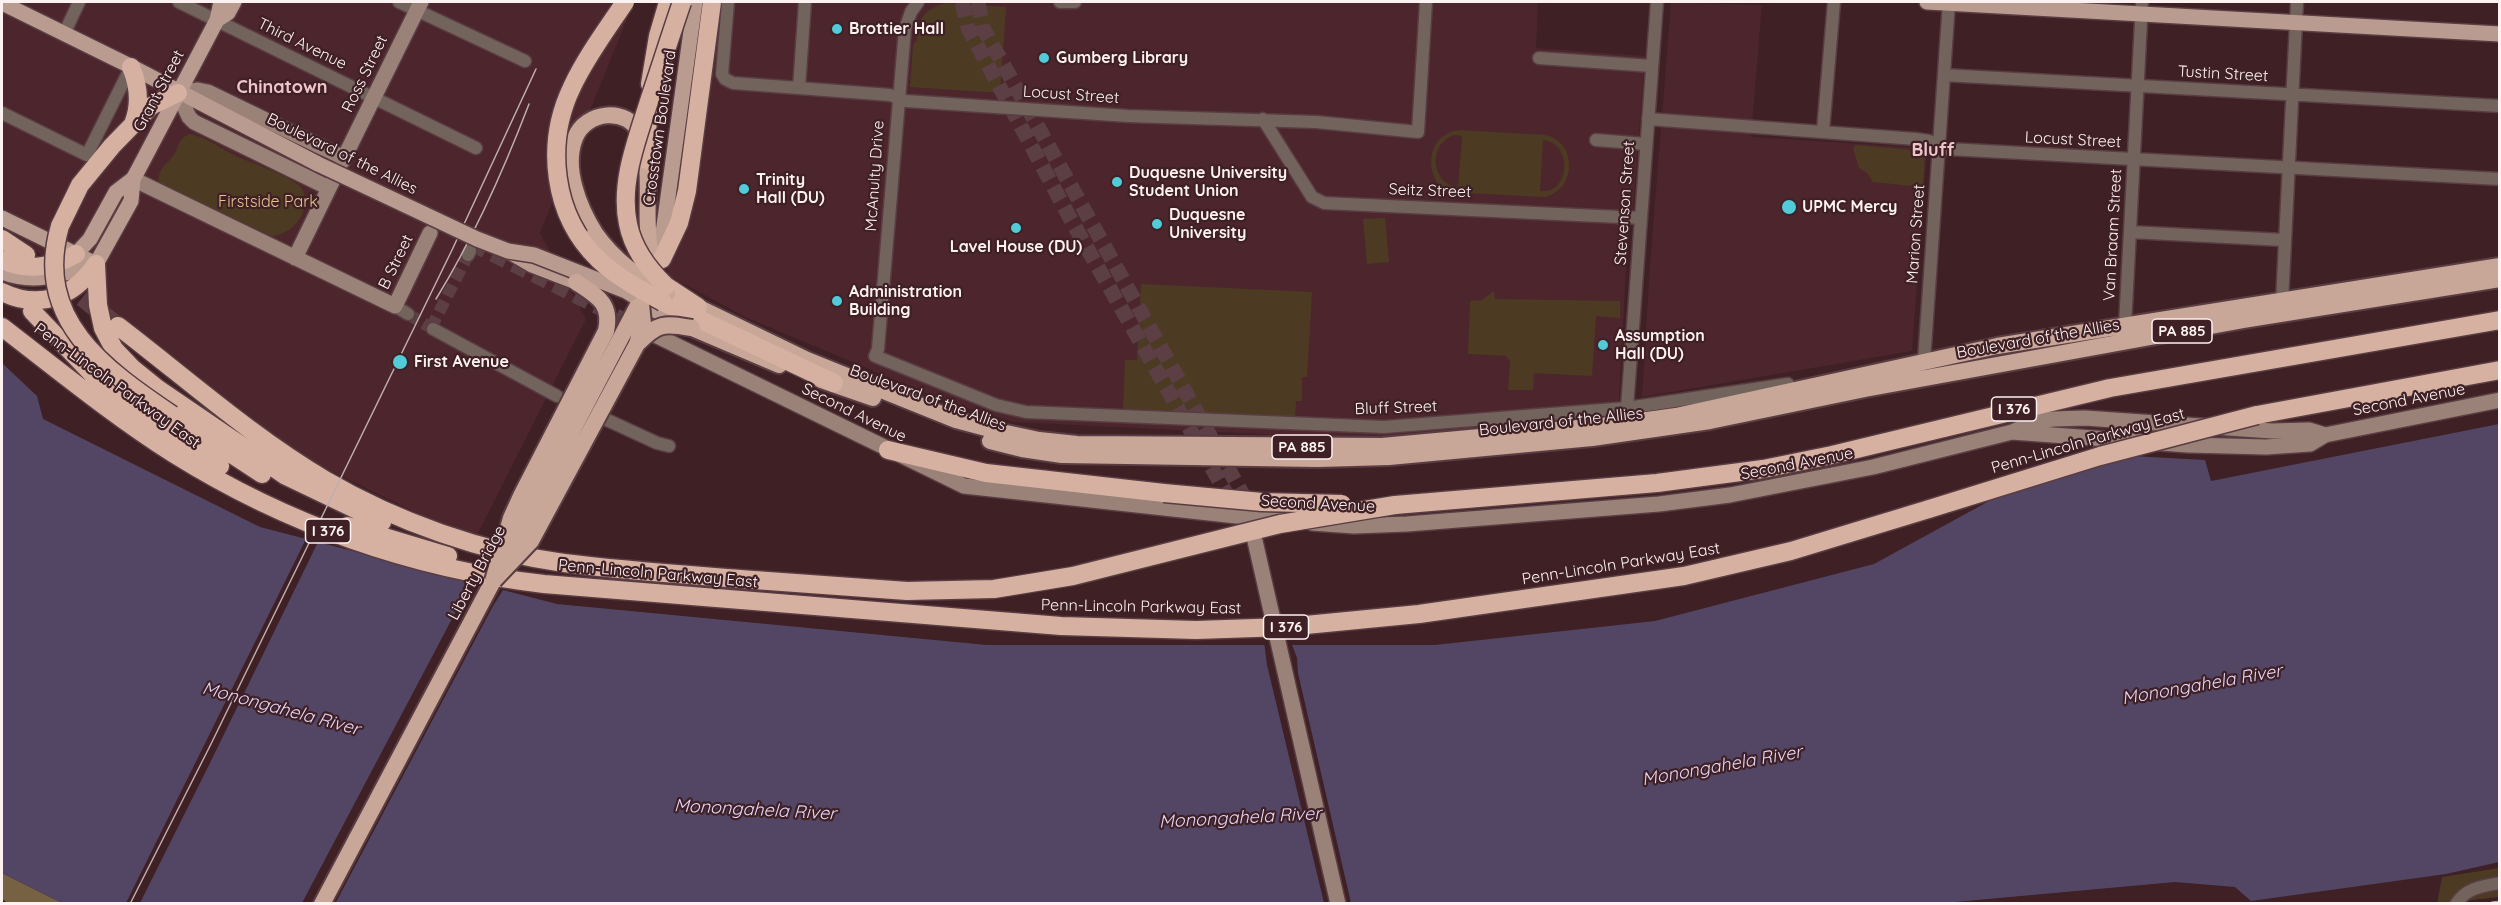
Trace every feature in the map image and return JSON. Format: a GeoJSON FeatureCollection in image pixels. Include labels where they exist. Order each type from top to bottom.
{"type":"FeatureCollection","features":[{"type":"Feature","properties":{"kind":"highway"},"geometry":{"type":"LineString","coordinates":[[625,2],[594,48],[567,98],[557,134],[558,180],[567,214],[586,246],[601,262],[639,288],[662,289],[698,307]]}},
{"type":"Feature","properties":{"kind":"highway"},"geometry":{"type":"LineString","coordinates":[[662,289],[646,160],[645,130],[652,64],[668,2]]}},
{"type":"Feature","properties":{"kind":"highway"},"geometry":{"type":"LineString","coordinates":[[662,289],[634,243],[627,218],[626,190],[638,137],[682,2]]}},
{"type":"Feature","properties":{"kind":"highway"},"geometry":{"type":"LineString","coordinates":[[662,259],[679,223],[687,191],[712,2]]}},
{"type":"Feature","properties":{"kind":"highway"},"geometry":{"type":"LineString","coordinates":[[131,67],[138,94],[136,115],[132,125]]}},
{"type":"Feature","properties":{"kind":"highway"},"geometry":{"type":"LineString","coordinates":[[178,93],[151,106],[80,185],[60,226],[54,248],[53,271],[56,290],[67,319],[81,341],[99,362],[171,415],[289,490],[344,517],[416,547]]}},
{"type":"Feature","properties":{"kind":"highway"},"geometry":{"type":"LineString","coordinates":[[645,130],[617,116],[602,115],[590,120],[574,139],[571,156],[573,177],[585,216],[602,243],[629,269],[834,384]]}},
{"type":"Feature","properties":{"kind":"highway"},"geometry":{"type":"LineString","coordinates":[[2,239],[26,255]]}},
{"type":"Feature","properties":{"kind":"highway"},"geometry":{"type":"LineString","coordinates":[[2,260],[23,267],[42,267],[76,254]]}},
{"type":"Feature","properties":{"kind":"highway","name":"Liberty Bridge"},"geometry":{"type":"LineString","coordinates":[[322,903],[639,305],[662,289],[662,259]]}},
{"type":"Feature","properties":{"kind":"highway"},"geometry":{"type":"LineString","coordinates":[[2,292],[24,300],[58,297],[78,286],[96,264]]}},
{"type":"Feature","properties":{"kind":"highway"},"geometry":{"type":"LineString","coordinates":[[96,264],[100,316],[108,338],[123,359],[158,389],[272,468],[301,485],[352,509],[433,540],[489,553],[562,562]]}},
{"type":"Feature","properties":{"kind":"highway","name":"Boulevard of the Allies"},"geometry":{"type":"LineString","coordinates":[[698,307],[798,356],[956,420],[1039,440],[1077,444],[1382,446],[1486,438],[1676,416],[2007,345],[2499,266]]}},
{"type":"Feature","properties":{"kind":"highway","name":"Boulevard of the Allies"},"geometry":{"type":"LineString","coordinates":[[692,328],[800,374],[834,384],[980,438],[1022,449],[1062,454],[1318,459],[1389,457],[1581,440],[1660,430],[1865,389],[2244,320],[2499,279]]}},
{"type":"Feature","properties":{"kind":"highway"},"geometry":{"type":"LineString","coordinates":[[493,581],[511,518],[520,496],[606,331],[608,314],[605,306],[599,298],[576,282]]}},
{"type":"Feature","properties":{"kind":"highway"},"geometry":{"type":"LineString","coordinates":[[493,581],[521,554],[536,533],[637,344],[643,324],[639,305]]}},
{"type":"Feature","properties":{"kind":"highway"},"geometry":{"type":"LineString","coordinates":[[32,311],[100,382],[136,411],[202,456],[253,484],[319,515],[416,547],[503,569],[633,591]]}},
{"type":"Feature","properties":{"kind":"highway","name":"Penn-Lincoln Parkway East"},"geometry":{"type":"LineString","coordinates":[[118,326],[267,441],[316,474],[358,497],[423,526],[457,537],[562,562],[754,580],[907,591],[994,589],[1073,576],[1280,524],[1395,505],[1669,482],[1763,469],[1859,449],[2110,388],[2499,320]]}},
{"type":"Feature","properties":{"kind":"highway"},"geometry":{"type":"LineString","coordinates":[[637,344],[653,329],[663,325],[692,328]]}},
{"type":"Feature","properties":{"kind":"highway","name":"Penn-Lincoln Parkway East"},"geometry":{"type":"LineString","coordinates":[[2,327],[116,414],[174,454],[237,490],[302,520],[369,546],[472,574],[544,584],[1094,628],[1196,630],[1285,627],[1419,614],[1684,576],[1791,551],[2111,453],[2257,415],[2499,370]]}},
{"type":"Feature","properties":{"kind":"highway"},"geometry":{"type":"LineString","coordinates":[[888,450],[994,474],[1164,493],[1262,502],[1395,505]]}},
{"type":"Feature","properties":{"kind":"main road","name":"Grant Street"},"geometry":{"type":"LineString","coordinates":[[96,264],[131,201],[133,179],[217,21],[220,2]]}},
{"type":"Feature","properties":{"kind":"main road","name":"Grant Street"},"geometry":{"type":"LineString","coordinates":[[217,21],[228,13],[234,2]]}},
{"type":"Feature","properties":{"kind":"main road","name":"Crosstown Boulevard"},"geometry":{"type":"LineString","coordinates":[[662,259],[662,240],[695,2]]}},
{"type":"Feature","properties":{"kind":"main road"},"geometry":{"type":"LineString","coordinates":[[1926,2],[2142,8],[2295,23],[2499,34]]}},
{"type":"Feature","properties":{"kind":"main road","name":"Boulevard of the Allies"},"geometry":{"type":"LineString","coordinates":[[2,3],[318,164],[447,226],[508,251],[532,265],[639,305],[692,328]]}},
{"type":"Feature","properties":{"kind":"main road","name":"Ross Street"},"geometry":{"type":"LineString","coordinates":[[178,93],[198,90],[208,92],[343,160],[419,6]]}},
{"type":"Feature","properties":{"kind":"main road"},"geometry":{"type":"LineString","coordinates":[[133,179],[295,258],[330,185],[194,122],[189,117],[178,93]]}},
{"type":"Feature","properties":{"kind":"main road","name":"Grant Street"},"geometry":{"type":"LineString","coordinates":[[76,254],[90,239],[116,192],[133,179]]}},
{"type":"Feature","properties":{"kind":"main road"},"geometry":{"type":"LineString","coordinates":[[2,218],[96,264]]}},
{"type":"Feature","properties":{"kind":"main road","name":"B Street"},"geometry":{"type":"LineString","coordinates":[[295,258],[401,310],[430,233]]}},
{"type":"Feature","properties":{"kind":"main road","name":"Boulevard of the Allies"},"geometry":{"type":"LineString","coordinates":[[508,251],[534,255],[626,291],[637,298],[639,305]]}},
{"type":"Feature","properties":{"kind":"main road"},"geometry":{"type":"LineString","coordinates":[[2,272],[20,278],[38,279],[57,276],[96,264]]}},
{"type":"Feature","properties":{"kind":"main road","name":"Second Avenue"},"geometry":{"type":"LineString","coordinates":[[651,333],[951,481],[971,488],[1328,525],[1380,525],[1683,501],[1802,483],[2012,432],[2188,444],[2266,447],[2310,444],[2325,435],[2499,400]]}},
{"type":"Feature","properties":{"kind":"main road"},"geometry":{"type":"LineString","coordinates":[[1226,493],[1247,518]]}},
{"type":"Feature","properties":{"kind":"main road"},"geometry":{"type":"LineString","coordinates":[[1243,495],[1338,903]]}},
{"type":"Feature","properties":{"kind":"street"},"geometry":{"type":"LineString","coordinates":[[64,34],[79,2]]}},
{"type":"Feature","properties":{"kind":"street","name":"Third Avenue"},"geometry":{"type":"LineString","coordinates":[[179,2],[476,148]]}},
{"type":"Feature","properties":{"kind":"street"},"geometry":{"type":"LineString","coordinates":[[399,2],[419,6],[525,61]]}},
{"type":"Feature","properties":{"kind":"street","name":"Locust Street"},"geometry":{"type":"LineString","coordinates":[[729,2],[722,74],[725,79],[733,83],[890,95],[898,99],[917,102],[1128,116],[1263,119],[1418,132],[1426,2]]}},
{"type":"Feature","properties":{"kind":"street"},"geometry":{"type":"LineString","coordinates":[[799,88],[805,2]]}},
{"type":"Feature","properties":{"kind":"street","name":"McAnulty Drive"},"geometry":{"type":"LineString","coordinates":[[875,356],[878,349],[905,29],[911,12],[918,2]]}},
{"type":"Feature","properties":{"kind":"street"},"geometry":{"type":"LineString","coordinates":[[1060,2],[1075,2]]}},
{"type":"Feature","properties":{"kind":"street","name":"Stevenson Street"},"geometry":{"type":"LineString","coordinates":[[1627,408],[1657,2]]}},
{"type":"Feature","properties":{"kind":"street"},"geometry":{"type":"LineString","coordinates":[[1823,131],[1834,2]]}},
{"type":"Feature","properties":{"kind":"street","name":"Marion Street"},"geometry":{"type":"LineString","coordinates":[[1924,361],[1949,2]]}},
{"type":"Feature","properties":{"kind":"street"},"geometry":{"type":"LineString","coordinates":[[2282,302],[2297,2]]}},
{"type":"Feature","properties":{"kind":"street","name":"Van Braam Street"},"geometry":{"type":"LineString","coordinates":[[2125,326],[2142,8]]}},
{"type":"Feature","properties":{"kind":"street"},"geometry":{"type":"LineString","coordinates":[[1539,58],[1652,66]]}},
{"type":"Feature","properties":{"kind":"street"},"geometry":{"type":"LineString","coordinates":[[2,113],[87,155],[131,67]]}},
{"type":"Feature","properties":{"kind":"street","name":"Tustin Street"},"geometry":{"type":"LineString","coordinates":[[1944,75],[2499,106]]}},
{"type":"Feature","properties":{"kind":"street","name":"Seitz Street"},"geometry":{"type":"LineString","coordinates":[[1263,119],[1312,197],[1324,203],[1641,218]]}},
{"type":"Feature","properties":{"kind":"street","name":"Locust Street"},"geometry":{"type":"LineString","coordinates":[[1648,119],[1929,141],[1948,149],[2499,179]]}},
{"type":"Feature","properties":{"kind":"street"},"geometry":{"type":"LineString","coordinates":[[1596,140],[1646,144]]}},
{"type":"Feature","properties":{"kind":"street"},"geometry":{"type":"LineString","coordinates":[[2130,232],[2284,240]]}},
{"type":"Feature","properties":{"kind":"street"},"geometry":{"type":"LineString","coordinates":[[433,329],[557,396]]}},
{"type":"Feature","properties":{"kind":"street","name":"Bluff Street"},"geometry":{"type":"LineString","coordinates":[[875,356],[996,405],[1026,412],[1384,426],[1627,408],[1737,393],[1924,361]]}},
{"type":"Feature","properties":{"kind":"street"},"geometry":{"type":"LineString","coordinates":[[605,419],[669,446]]}},
{"type":"Feature","properties":{"kind":"street"},"geometry":{"type":"LineString","coordinates":[[2456,903],[2461,895],[2471,890],[2499,883]]}},
{"type":"Feature","properties":{"kind":"shaded area"},"geometry":{"type":"Polygon","coordinates":[[[2,2],[634,2],[540,233],[586,319],[474,541],[284,448],[2,224],[2,2]]]}},
{"type":"Feature","properties":{"kind":"shaded area","name":"Duquesne University"},"geometry":{"type":"Polygon","coordinates":[[[717,2],[1538,2],[1536,48],[1645,56],[1633,211],[1628,232],[1618,417],[1361,439],[1014,422],[950,403],[745,317],[666,274],[686,216],[717,2]]]}},
{"type":"Feature","properties":{"kind":"shaded area","name":"UPMC Mercy"},"geometry":{"type":"Polygon","coordinates":[[[1671,2],[1762,5],[1751,137],[1927,148],[1912,351],[1642,397],[1671,2]]]}},
{"type":"Feature","properties":{"kind":"shaded area"},"geometry":{"type":"Polygon","coordinates":[[[2,873],[62,903],[8,903],[2,899],[2,873]]]}},
{"type":"Feature","properties":{"kind":"green space"},"geometry":{"type":"Polygon","coordinates":[[[945,3],[1006,7],[1000,93],[910,87],[913,45],[917,40],[921,20],[927,12],[945,3]]]}},
{"type":"Feature","properties":{"kind":"green space"},"geometry":{"type":"Polygon","coordinates":[[[1459,130],[1545,135],[1556,139],[1568,156],[1568,176],[1563,186],[1555,193],[1544,197],[1427,191],[1427,186],[1440,186],[1435,178],[1431,160],[1436,144],[1449,132],[1459,130]],[[1454,135],[1440,146],[1436,154],[1436,163],[1442,179],[1458,187],[1462,136],[1454,135]],[[1543,140],[1540,191],[1550,190],[1557,185],[1564,168],[1564,159],[1560,150],[1553,143],[1543,140]]]}},
{"type":"Feature","properties":{"kind":"green space","name":"Firstside Park"},"geometry":{"type":"Polygon","coordinates":[[[189,134],[206,139],[300,186],[305,202],[300,218],[287,231],[271,236],[163,184],[158,180],[162,169],[173,156],[180,142],[189,134]]]}},
{"type":"Feature","properties":{"kind":"green space"},"geometry":{"type":"Polygon","coordinates":[[[1856,145],[1925,151],[1923,187],[1873,182],[1867,173],[1859,168],[1853,148],[1856,145]]]}},
{"type":"Feature","properties":{"kind":"green space"},"geometry":{"type":"Polygon","coordinates":[[[1385,218],[1389,262],[1367,264],[1363,219],[1385,218]]]}},
{"type":"Feature","properties":{"kind":"green space"},"geometry":{"type":"Polygon","coordinates":[[[1141,284],[1312,292],[1307,377],[1302,377],[1302,401],[1296,401],[1295,417],[1123,409],[1125,360],[1137,360],[1141,284]]]}},
{"type":"Feature","properties":{"kind":"green space"},"geometry":{"type":"Polygon","coordinates":[[[1494,291],[1495,299],[1620,301],[1620,318],[1596,316],[1592,376],[1534,373],[1533,390],[1508,390],[1510,360],[1507,356],[1468,354],[1470,301],[1482,300],[1494,291]]]}},
{"type":"Feature","properties":{"kind":"green space"},"geometry":{"type":"Polygon","coordinates":[[[2499,868],[2499,897],[2437,904],[2442,877],[2499,868]]]}},
{"type":"Feature","properties":{"kind":"water","name":"Monongahela River"},"geometry":{"type":"Polygon","coordinates":[[[2,363],[37,396],[43,419],[260,527],[557,604],[987,645],[1435,645],[1655,621],[1874,564],[2042,472],[2114,455],[2205,460],[2211,481],[2499,424],[2499,862],[2446,874],[2251,901],[2235,887],[2175,882],[1933,904],[62,903],[2,873],[2,363]]]}},
{"type":"Feature","properties":{"kind":"pier"},"geometry":{"type":"Polygon","coordinates":[[[307,537],[319,540],[207,769],[140,903],[126,903],[307,537]]]}},
{"type":"Feature","properties":{"kind":"pier"},"geometry":{"type":"Polygon","coordinates":[[[473,579],[505,587],[335,904],[302,903],[473,579]]]}},
{"type":"Feature","properties":{"kind":"pier"},"geometry":{"type":"Polygon","coordinates":[[[1264,642],[1291,642],[1297,658],[1298,673],[1351,903],[1324,903],[1267,665],[1264,642]]]}},
{"type":"Feature","properties":{"kind":"tunnel"},"geometry":{"type":"LineString","coordinates":[[962,2],[968,28],[1070,218],[1226,493]]}},
{"type":"Feature","properties":{"kind":"tunnel"},"geometry":{"type":"LineString","coordinates":[[978,2],[983,28],[1243,495]]}},
{"type":"Feature","properties":{"kind":"tunnel"},"geometry":{"type":"LineString","coordinates":[[472,244],[638,327]]}},
{"type":"Feature","properties":{"kind":"tunnel"},"geometry":{"type":"LineString","coordinates":[[431,328],[468,255]]}},
{"type":"Feature","properties":{"kind":"tunnel"},"geometry":{"type":"LineString","coordinates":[[61,281],[118,326]]}},
{"type":"Feature","properties":{"kind":"tunnel"},"geometry":{"type":"LineString","coordinates":[[408,314],[433,329]]}},
{"type":"Feature","properties":{"kind":"tram line"},"geometry":{"type":"LineString","coordinates":[[130,904],[211,744],[452,250],[536,69]]}},
{"type":"Feature","properties":{"kind":"tram line"},"geometry":{"type":"LineString","coordinates":[[436,299],[487,204],[529,104]]}},
{"type":"Feature","properties":{"kind":"railway"},"geometry":{"type":"LineString","coordinates":[[2492,904],[2500,903]]}},
{"type":"Feature","properties":{"kind":"place","name":"Brottier Hall"},"geometry":{"type":"Point","coordinates":[837,29]}},
{"type":"Feature","properties":{"kind":"place","name":"Gumberg Library"},"geometry":{"type":"Point","coordinates":[1044,58]}},
{"type":"Feature","properties":{"kind":"place","name":"Duquesne University Student Union"},"geometry":{"type":"Point","coordinates":[1117,182]}},
{"type":"Feature","properties":{"kind":"place","name":"Trinity Hall (DU)"},"geometry":{"type":"Point","coordinates":[744,189]}},
{"type":"Feature","properties":{"kind":"place","name":"UPMC Mercy"},"geometry":{"type":"Point","coordinates":[1789,207]}},
{"type":"Feature","properties":{"kind":"place","name":"Duquesne University"},"geometry":{"type":"Point","coordinates":[1157,224]}},
{"type":"Feature","properties":{"kind":"place","name":"Lavel House (DU)"},"geometry":{"type":"Point","coordinates":[1016,228]}},
{"type":"Feature","properties":{"kind":"place","name":"Administration Building"},"geometry":{"type":"Point","coordinates":[837,301]}},
{"type":"Feature","properties":{"kind":"place","name":"Assumption Hall (DU)"},"geometry":{"type":"Point","coordinates":[1603,345]}},
{"type":"Feature","properties":{"kind":"place","name":"First Avenue"},"geometry":{"type":"Point","coordinates":[400,362]}},
{"type":"Feature","properties":{"kind":"district","name":"Chinatown"},"geometry":{"type":"Point","coordinates":[282,88]}},
{"type":"Feature","properties":{"kind":"district","name":"Bluff"},"geometry":{"type":"Point","coordinates":[1933,151]}}]}
